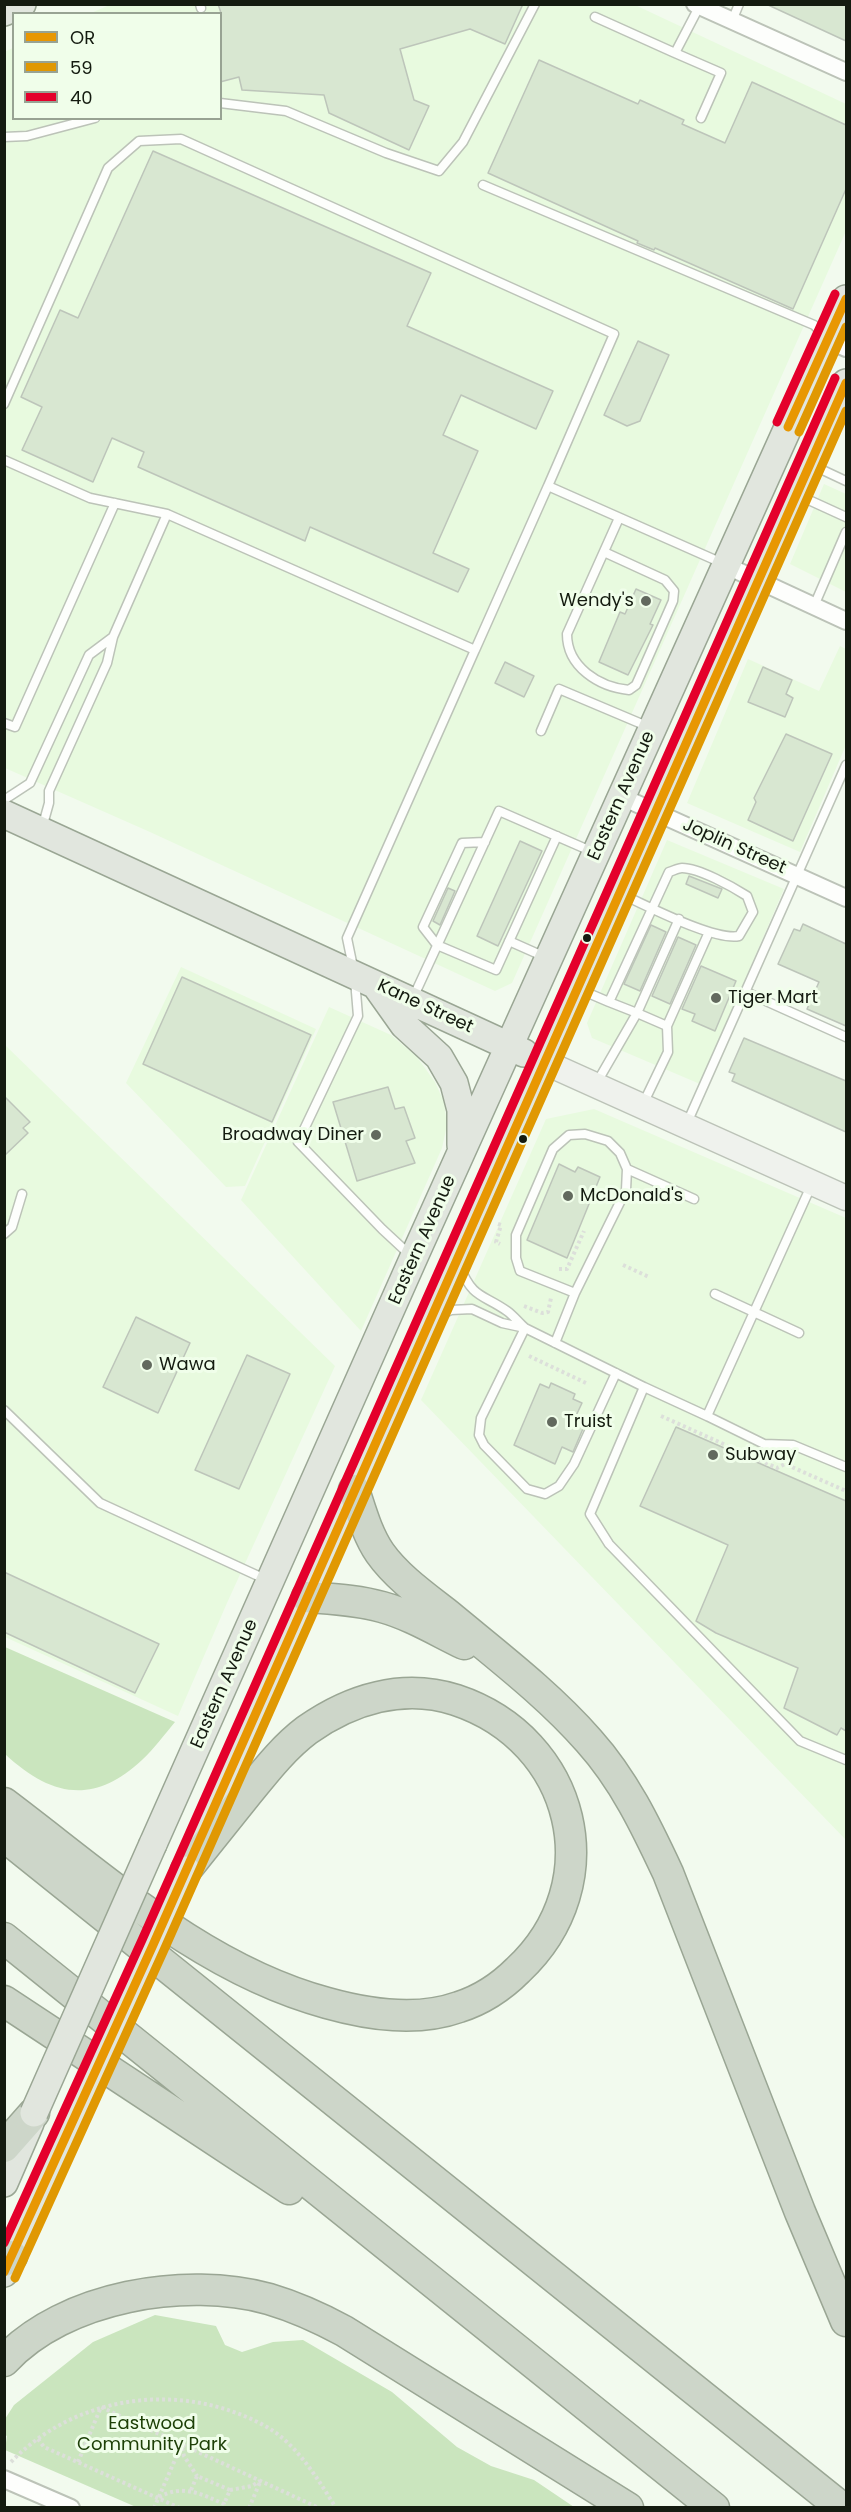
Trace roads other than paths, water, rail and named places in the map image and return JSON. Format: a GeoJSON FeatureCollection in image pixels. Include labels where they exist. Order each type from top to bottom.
{"type":"FeatureCollection","features":[{"type":"Feature","properties":{"kind":"highway"},"geometry":{"type":"LineString","coordinates":[[354,1490],[367,1528],[380,1553],[404,1579],[507,1665],[589,1741],[618,1778],[644,1822],[668,1873],[800,2212],[846,2321]]}},
{"type":"Feature","properties":{"kind":"highway"},"geometry":{"type":"LineString","coordinates":[[307,1597],[353,1601],[382,1607],[408,1617],[507,1665]]}},
{"type":"Feature","properties":{"kind":"highway"},"geometry":{"type":"LineString","coordinates":[[4,1803],[178,1934],[221,1959],[271,1982],[326,2003],[393,2015],[413,2016],[460,2007],[501,1986],[535,1954],[554,1927],[567,1892],[571,1852],[566,1814],[551,1774],[528,1743],[501,1722],[471,1706],[435,1693],[398,1692],[366,1699],[334,1713],[304,1732],[273,1762],[186,1870]]}},
{"type":"Feature","properties":{"kind":"highway"},"geometry":{"type":"LineString","coordinates":[[4,1836],[842,2508]]}},
{"type":"Feature","properties":{"kind":"highway"},"geometry":{"type":"LineString","coordinates":[[4,1938],[714,2508]]}},
{"type":"Feature","properties":{"kind":"highway"},"geometry":{"type":"LineString","coordinates":[[4,2001],[446,2294]]}},
{"type":"Feature","properties":{"kind":"highway"},"geometry":{"type":"LineString","coordinates":[[4,2146],[33,2113]]}},
{"type":"Feature","properties":{"kind":"highway"},"geometry":{"type":"LineString","coordinates":[[4,2361],[14,2351],[52,2325],[93,2307],[138,2294],[186,2290],[229,2292],[267,2299],[307,2311],[344,2331],[628,2508]]}},
{"type":"Feature","properties":{"kind":"main road"},"geometry":{"type":"LineString","coordinates":[[4,12],[22,4]]}},
{"type":"Feature","properties":{"kind":"main road","name":"Eastern Avenue"},"geometry":{"type":"LineString","coordinates":[[4,2183],[270,1581],[726,565],[837,344],[846,299]]}},
{"type":"Feature","properties":{"kind":"main road","name":"Eastern Avenue"},"geometry":{"type":"LineString","coordinates":[[7,2263],[186,1870],[846,383]]}},
{"type":"Feature","properties":{"kind":"main road","name":"Kane Street"},"geometry":{"type":"LineString","coordinates":[[4,814],[642,1107],[846,1198]]}},
{"type":"Feature","properties":{"kind":"main road"},"geometry":{"type":"LineString","coordinates":[[364,979],[404,1025],[438,1057],[454,1083],[461,1110],[461,1154]]}},
{"type":"Feature","properties":{"kind":"main road"},"geometry":{"type":"LineString","coordinates":[[270,1581],[307,1597]]}},
{"type":"Feature","properties":{"kind":"street"},"geometry":{"type":"LineString","coordinates":[[702,6],[846,72]]}},
{"type":"Feature","properties":{"kind":"street"},"geometry":{"type":"LineString","coordinates":[[726,565],[846,621]]}},
{"type":"Feature","properties":{"kind":"street","name":"Joplin Street"},"geometry":{"type":"LineString","coordinates":[[622,797],[846,898]]}},
{"type":"Feature","properties":{"kind":"street"},"geometry":{"type":"LineString","coordinates":[[4,2480],[71,2508]]}},
{"type":"Feature","properties":{"kind":"lane"},"geometry":{"type":"LineString","coordinates":[[222,103],[286,111],[386,153],[439,171],[463,142],[535,4]]}},
{"type":"Feature","properties":{"kind":"lane"},"geometry":{"type":"LineString","coordinates":[[732,21],[739,4]]}},
{"type":"Feature","properties":{"kind":"lane"},"geometry":{"type":"LineString","coordinates":[[675,53],[702,6]]}},
{"type":"Feature","properties":{"kind":"lane"},"geometry":{"type":"LineString","coordinates":[[595,17],[721,73],[701,118]]}},
{"type":"Feature","properties":{"kind":"lane"},"geometry":{"type":"LineString","coordinates":[[4,137],[27,136],[87,120]]}},
{"type":"Feature","properties":{"kind":"lane"},"geometry":{"type":"LineString","coordinates":[[4,404],[108,168],[139,141],[181,139],[614,334],[347,938],[364,979],[358,1016],[298,1142],[414,1259]]}},
{"type":"Feature","properties":{"kind":"lane"},"geometry":{"type":"LineString","coordinates":[[483,186],[814,325],[837,344]]}},
{"type":"Feature","properties":{"kind":"lane"},"geometry":{"type":"LineString","coordinates":[[4,460],[90,498],[167,514],[475,650]]}},
{"type":"Feature","properties":{"kind":"lane"},"geometry":{"type":"LineString","coordinates":[[810,464],[846,481]]}},
{"type":"Feature","properties":{"kind":"lane"},"geometry":{"type":"LineString","coordinates":[[548,486],[726,565]]}},
{"type":"Feature","properties":{"kind":"lane"},"geometry":{"type":"LineString","coordinates":[[796,495],[846,517]]}},
{"type":"Feature","properties":{"kind":"lane"},"geometry":{"type":"LineString","coordinates":[[4,723],[15,727],[115,503]]}},
{"type":"Feature","properties":{"kind":"lane"},"geometry":{"type":"LineString","coordinates":[[41,831],[49,803],[49,791],[107,663],[113,637],[167,514]]}},
{"type":"Feature","properties":{"kind":"lane"},"geometry":{"type":"LineString","coordinates":[[604,552],[665,580],[674,591],[673,601],[636,685],[629,690],[595,678],[583,671],[572,660],[567,644],[567,634],[619,518]]}},
{"type":"Feature","properties":{"kind":"lane"},"geometry":{"type":"LineString","coordinates":[[814,606],[846,532]]}},
{"type":"Feature","properties":{"kind":"lane"},"geometry":{"type":"LineString","coordinates":[[4,800],[30,783],[89,654],[113,637]]}},
{"type":"Feature","properties":{"kind":"lane"},"geometry":{"type":"LineString","coordinates":[[541,731],[559,689],[652,729]]}},
{"type":"Feature","properties":{"kind":"lane"},"geometry":{"type":"LineString","coordinates":[[685,1126],[846,765]]}},
{"type":"Feature","properties":{"kind":"lane"},"geometry":{"type":"LineString","coordinates":[[411,1001],[499,811],[596,854]]}},
{"type":"Feature","properties":{"kind":"lane"},"geometry":{"type":"LineString","coordinates":[[485,842],[462,843],[423,927],[437,945],[496,970],[557,837]]}},
{"type":"Feature","properties":{"kind":"lane"},"geometry":{"type":"LineString","coordinates":[[609,1002],[651,907],[669,872],[680,868],[692,870],[734,887],[747,896],[753,912],[739,936],[730,937],[712,933],[651,907],[620,893]]}},
{"type":"Feature","properties":{"kind":"lane"},"geometry":{"type":"LineString","coordinates":[[595,1085],[637,1013],[679,919]]}},
{"type":"Feature","properties":{"kind":"lane"},"geometry":{"type":"LineString","coordinates":[[642,1107],[668,1052],[667,1026],[712,933]]}},
{"type":"Feature","properties":{"kind":"lane"},"geometry":{"type":"LineString","coordinates":[[509,941],[549,958]]}},
{"type":"Feature","properties":{"kind":"lane"},"geometry":{"type":"LineString","coordinates":[[577,988],[667,1026]]}},
{"type":"Feature","properties":{"kind":"lane"},"geometry":{"type":"LineString","coordinates":[[746,992],[846,1038]]}},
{"type":"Feature","properties":{"kind":"lane"},"geometry":{"type":"LineString","coordinates":[[555,1343],[575,1293],[626,1190],[627,1169],[620,1153],[608,1141],[585,1134],[569,1135],[553,1149],[516,1235],[516,1258],[520,1271],[575,1293]]}},
{"type":"Feature","properties":{"kind":"lane"},"geometry":{"type":"LineString","coordinates":[[627,1169],[694,1199]]}},
{"type":"Feature","properties":{"kind":"lane"},"geometry":{"type":"LineString","coordinates":[[707,1416],[813,1183]]}},
{"type":"Feature","properties":{"kind":"lane"},"geometry":{"type":"LineString","coordinates":[[4,1234],[12,1227],[22,1194]]}},
{"type":"Feature","properties":{"kind":"lane"},"geometry":{"type":"LineString","coordinates":[[457,1258],[466,1280],[478,1296],[508,1311],[525,1328]]}},
{"type":"Feature","properties":{"kind":"lane"},"geometry":{"type":"LineString","coordinates":[[715,1294],[799,1333]]}},
{"type":"Feature","properties":{"kind":"lane"},"geometry":{"type":"LineString","coordinates":[[430,1320],[451,1310],[472,1309],[502,1323],[525,1328],[764,1444],[794,1445],[846,1467]]}},
{"type":"Feature","properties":{"kind":"lane"},"geometry":{"type":"LineString","coordinates":[[525,1328],[482,1418],[479,1435],[484,1444],[527,1489],[545,1494],[559,1486],[574,1464],[616,1372]]}},
{"type":"Feature","properties":{"kind":"lane"},"geometry":{"type":"LineString","coordinates":[[644,1387],[590,1514],[609,1544],[800,1741],[846,1760]]}},
{"type":"Feature","properties":{"kind":"lane"},"geometry":{"type":"LineString","coordinates":[[4,1410],[100,1503],[270,1581]]}},
{"type":"Feature","properties":{"kind":"place","name":"Wendy's"},"geometry":{"type":"Point","coordinates":[646,601]}},
{"type":"Feature","properties":{"kind":"place","name":"Tiger Mart"},"geometry":{"type":"Point","coordinates":[716,998]}},
{"type":"Feature","properties":{"kind":"place","name":"Broadway Diner"},"geometry":{"type":"Point","coordinates":[376,1135]}},
{"type":"Feature","properties":{"kind":"place","name":"McDonald's"},"geometry":{"type":"Point","coordinates":[568,1196]}},
{"type":"Feature","properties":{"kind":"place","name":"Wawa"},"geometry":{"type":"Point","coordinates":[147,1365]}},
{"type":"Feature","properties":{"kind":"place","name":"Truist"},"geometry":{"type":"Point","coordinates":[552,1422]}},
{"type":"Feature","properties":{"kind":"place","name":"Subway"},"geometry":{"type":"Point","coordinates":[713,1455]}},
{"type":"Feature","properties":{"kind":"park label","name":"Eastwood Community Park"},"geometry":{"type":"Point","coordinates":[152,2434]}}]}
